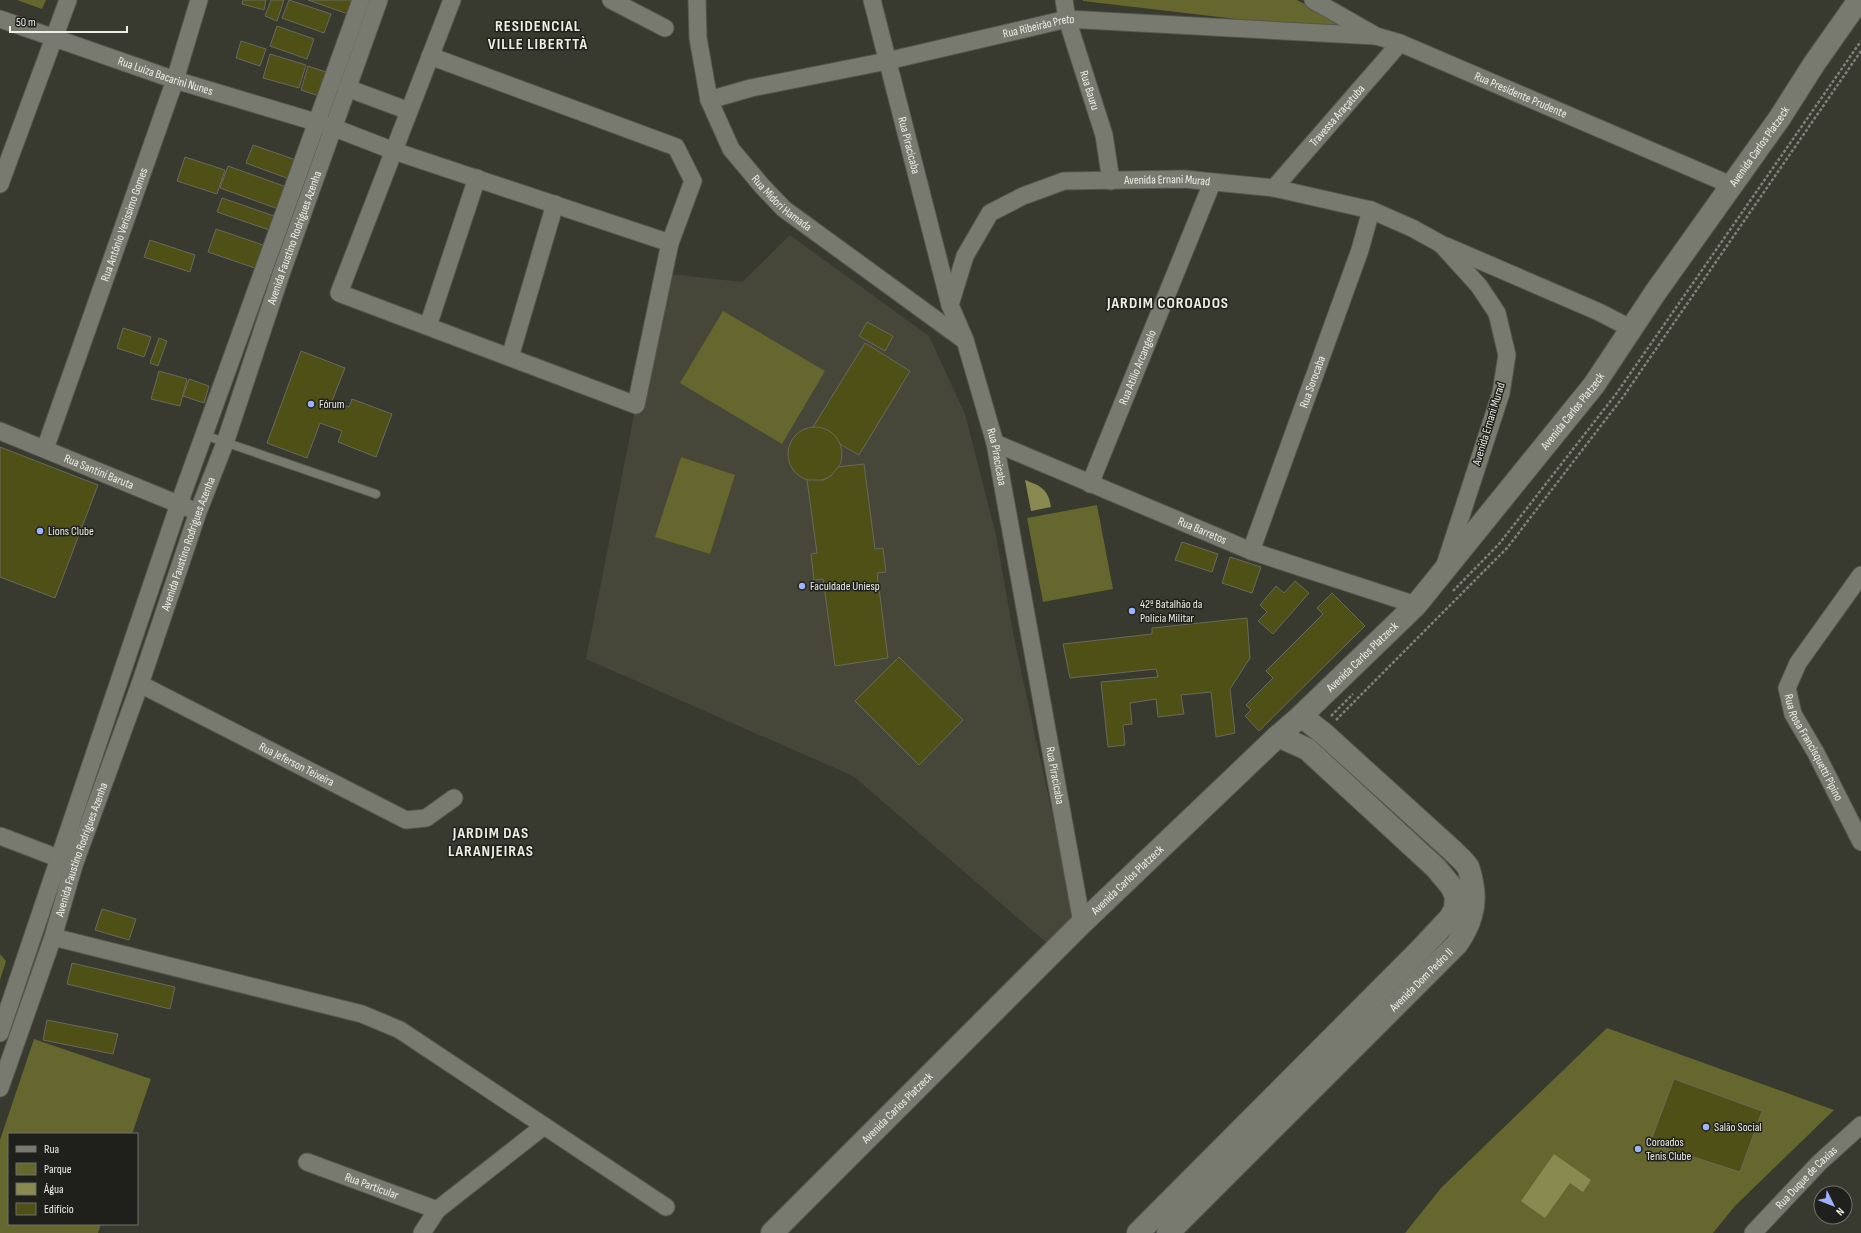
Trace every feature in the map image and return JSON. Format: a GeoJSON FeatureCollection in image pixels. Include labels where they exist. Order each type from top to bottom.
{"type":"FeatureCollection","features":[{"type":"Feature","properties":{"kind":"main road","name":"Avenida Carlos Platzeck"},"geometry":{"type":"LineString","coordinates":[[772,1233],[1082,923],[1416,605],[1594,385],[1630,328],[1779,119],[1814,64],[1859,0]]}},
{"type":"Feature","properties":{"kind":"main road","name":"Avenida Dom Pedro II"},"geometry":{"type":"LineString","coordinates":[[1168,1233],[1457,944],[1469,924],[1474,907],[1475,896],[1471,875],[1464,862],[1323,733],[1301,716]]}},
{"type":"Feature","properties":{"kind":"main road","name":"Avenida Dom Pedro II"},"geometry":{"type":"LineString","coordinates":[[1138,1233],[1420,950],[1450,918],[1457,902],[1451,886],[1436,868],[1306,749],[1278,736]]}},
{"type":"Feature","properties":{"kind":"street"},"geometry":{"type":"LineString","coordinates":[[0,184],[68,0]]}},
{"type":"Feature","properties":{"kind":"street","name":"Rua Antônio Verissimo Gomes"},"geometry":{"type":"LineString","coordinates":[[45,449],[175,80],[199,0]]}},
{"type":"Feature","properties":{"kind":"street","name":"Avenida Faustino Rodrigues Azenha"},"geometry":{"type":"LineString","coordinates":[[0,1033],[67,862],[140,684],[198,512],[225,443],[265,322],[325,125],[361,0]]}},
{"type":"Feature","properties":{"kind":"street","name":"Avenida Faustino Rodrigues Azenha"},"geometry":{"type":"LineString","coordinates":[[0,1088],[53,937],[67,862],[120,674],[179,504],[247,315],[325,125],[347,88],[379,0]]}},
{"type":"Feature","properties":{"kind":"street"},"geometry":{"type":"LineString","coordinates":[[430,56],[676,147],[693,181],[670,243],[636,405],[339,293],[430,56],[452,0]]}},
{"type":"Feature","properties":{"kind":"street"},"geometry":{"type":"LineString","coordinates":[[611,0],[665,28]]}},
{"type":"Feature","properties":{"kind":"street","name":"Rua Midori Hamada"},"geometry":{"type":"LineString","coordinates":[[697,0],[698,38],[708,100],[731,149],[762,186],[784,209],[965,340]]}},
{"type":"Feature","properties":{"kind":"street","name":"Rua Piracicaba"},"geometry":{"type":"LineString","coordinates":[[872,0],[950,305],[965,340],[995,443],[1082,923]]}},
{"type":"Feature","properties":{"kind":"street","name":"Rua Bauru"},"geometry":{"type":"LineString","coordinates":[[1064,0],[1067,19],[1104,135],[1111,181]]}},
{"type":"Feature","properties":{"kind":"street","name":"Rua Presidente Prudente"},"geometry":{"type":"LineString","coordinates":[[1313,0],[1376,36],[1400,43],[1731,185]]}},
{"type":"Feature","properties":{"kind":"street","name":"Rua Luiza Bacarini Nunes"},"geometry":{"type":"LineString","coordinates":[[0,19],[175,80],[325,125],[394,151],[670,243]]}},
{"type":"Feature","properties":{"kind":"street","name":"Rua Ribeirão Preto"},"geometry":{"type":"LineString","coordinates":[[708,100],[751,88],[887,61],[1067,19],[1376,36]]}},
{"type":"Feature","properties":{"kind":"street","name":"Travessa Araçatuba"},"geometry":{"type":"LineString","coordinates":[[1274,188],[1400,43]]}},
{"type":"Feature","properties":{"kind":"street"},"geometry":{"type":"LineString","coordinates":[[347,88],[409,111]]}},
{"type":"Feature","properties":{"kind":"street"},"geometry":{"type":"LineString","coordinates":[[428,326],[477,178]]}},
{"type":"Feature","properties":{"kind":"street","name":"Avenida Ernani Murad"},"geometry":{"type":"LineString","coordinates":[[950,305],[966,256],[990,213],[1023,196],[1064,181],[1184,179],[1274,188],[1370,210],[1412,228],[1441,244],[1599,312],[1630,328]]}},
{"type":"Feature","properties":{"kind":"street","name":"Rua Atilio Arcangelo"},"geometry":{"type":"LineString","coordinates":[[1090,484],[1212,183]]}},
{"type":"Feature","properties":{"kind":"street"},"geometry":{"type":"LineString","coordinates":[[510,357],[555,204]]}},
{"type":"Feature","properties":{"kind":"street","name":"Rua Sorocaba"},"geometry":{"type":"LineString","coordinates":[[1251,552],[1360,250],[1370,210]]}},
{"type":"Feature","properties":{"kind":"street","name":"Avenida Ernani Murad"},"geometry":{"type":"LineString","coordinates":[[1441,244],[1479,286],[1498,313],[1507,355],[1502,393],[1442,573]]}},
{"type":"Feature","properties":{"kind":"street"},"geometry":{"type":"LineString","coordinates":[[247,315],[265,322]]}},
{"type":"Feature","properties":{"kind":"street","name":"Rua Santini Baruta"},"geometry":{"type":"LineString","coordinates":[[0,431],[198,512]]}},
{"type":"Feature","properties":{"kind":"street","name":"Rua Barretos"},"geometry":{"type":"LineString","coordinates":[[995,443],[1251,552],[1416,605]]}},
{"type":"Feature","properties":{"kind":"street","name":"Rua Rosa Francisquetti Pipino"},"geometry":{"type":"LineString","coordinates":[[1861,574],[1798,663],[1787,688],[1793,714],[1816,752],[1861,842]]}},
{"type":"Feature","properties":{"kind":"street","name":"Rua Jeferson Teixeira"},"geometry":{"type":"LineString","coordinates":[[140,684],[406,820],[426,818],[454,798]]}},
{"type":"Feature","properties":{"kind":"street"},"geometry":{"type":"LineString","coordinates":[[0,836],[67,862]]}},
{"type":"Feature","properties":{"kind":"street"},"geometry":{"type":"LineString","coordinates":[[53,937],[362,1014],[400,1030],[666,1208]]}},
{"type":"Feature","properties":{"kind":"street","name":"Rua Duque de Caxias"},"geometry":{"type":"LineString","coordinates":[[1753,1233],[1819,1162],[1861,1125]]}},
{"type":"Feature","properties":{"kind":"street"},"geometry":{"type":"LineString","coordinates":[[422,1233],[437,1210],[544,1126]]}},
{"type":"Feature","properties":{"kind":"street","name":"Rua Particular"},"geometry":{"type":"LineString","coordinates":[[307,1162],[437,1210]]}},
{"type":"Feature","properties":{"kind":"lane"},"geometry":{"type":"LineString","coordinates":[[204,435],[376,494]]}},
{"type":"Feature","properties":{"kind":"shaded area","name":"Faculdade Uniesp"},"geometry":{"type":"Polygon","coordinates":[[[790,235],[929,336],[965,414],[996,535],[1014,638],[1076,923],[1048,944],[853,776],[586,659],[662,273],[742,282],[790,235]]]}},
{"type":"Feature","properties":{"kind":"green space"},"geometry":{"type":"Polygon","coordinates":[[[17,0],[46,0],[42,9],[17,0]]]}},
{"type":"Feature","properties":{"kind":"green space"},"geometry":{"type":"Polygon","coordinates":[[[1297,0],[1362,34],[1083,1],[1297,0]]]}},
{"type":"Feature","properties":{"kind":"green space"},"geometry":{"type":"Polygon","coordinates":[[[723,311],[825,371],[782,444],[680,383],[723,311]]]}},
{"type":"Feature","properties":{"kind":"green space"},"geometry":{"type":"Polygon","coordinates":[[[681,457],[735,475],[710,554],[655,537],[681,457]]]}},
{"type":"Feature","properties":{"kind":"green space"},"geometry":{"type":"Polygon","coordinates":[[[1097,505],[1113,589],[1043,602],[1027,518],[1097,505]]]}},
{"type":"Feature","properties":{"kind":"green space"},"geometry":{"type":"Polygon","coordinates":[[[0,954],[6,961],[0,980],[0,954]]]}},
{"type":"Feature","properties":{"kind":"green space","name":"Coroados Tenis Clube"},"geometry":{"type":"Polygon","coordinates":[[[1607,1028],[1834,1110],[1735,1206],[1713,1233],[1405,1233],[1441,1188],[1607,1028]]]}},
{"type":"Feature","properties":{"kind":"green space"},"geometry":{"type":"Polygon","coordinates":[[[34,1039],[151,1079],[132,1133],[8,1133],[8,1225],[101,1225],[98,1233],[0,1233],[0,1140],[34,1039]]]}},
{"type":"Feature","properties":{"kind":"water"},"geometry":{"type":"Polygon","coordinates":[[[1025,480],[1039,486],[1046,492],[1051,507],[1031,511],[1025,480]]]}},
{"type":"Feature","properties":{"kind":"water"},"geometry":{"type":"Polygon","coordinates":[[[1554,1154],[1591,1180],[1583,1192],[1570,1183],[1545,1218],[1521,1201],[1554,1154]]]}},
{"type":"Feature","properties":{"kind":"building"},"geometry":{"type":"Polygon","coordinates":[[[243,0],[266,0],[264,10],[242,4],[243,0]]]}},
{"type":"Feature","properties":{"kind":"building"},"geometry":{"type":"Polygon","coordinates":[[[271,0],[284,0],[277,21],[265,16],[271,0]]]}},
{"type":"Feature","properties":{"kind":"building"},"geometry":{"type":"Polygon","coordinates":[[[289,0],[331,14],[324,33],[282,18],[289,0]]]}},
{"type":"Feature","properties":{"kind":"building"},"geometry":{"type":"Polygon","coordinates":[[[308,0],[353,0],[348,14],[308,0]]]}},
{"type":"Feature","properties":{"kind":"building"},"geometry":{"type":"Polygon","coordinates":[[[277,26],[314,39],[307,59],[270,46],[277,26]]]}},
{"type":"Feature","properties":{"kind":"building"},"geometry":{"type":"Polygon","coordinates":[[[241,41],[266,49],[260,66],[236,58],[241,41]]]}},
{"type":"Feature","properties":{"kind":"building"},"geometry":{"type":"Polygon","coordinates":[[[270,54],[306,65],[299,88],[263,78],[270,54]]]}},
{"type":"Feature","properties":{"kind":"building"},"geometry":{"type":"Polygon","coordinates":[[[308,66],[332,74],[325,98],[301,90],[308,66]]]}},
{"type":"Feature","properties":{"kind":"building"},"geometry":{"type":"Polygon","coordinates":[[[253,145],[299,161],[292,180],[246,163],[253,145]]]}},
{"type":"Feature","properties":{"kind":"building"},"geometry":{"type":"Polygon","coordinates":[[[185,157],[225,170],[217,194],[177,181],[185,157]]]}},
{"type":"Feature","properties":{"kind":"building"},"geometry":{"type":"Polygon","coordinates":[[[228,166],[292,189],[284,211],[220,188],[228,166]]]}},
{"type":"Feature","properties":{"kind":"building"},"geometry":{"type":"Polygon","coordinates":[[[222,198],[280,218],[275,232],[217,212],[222,198]]]}},
{"type":"Feature","properties":{"kind":"building"},"geometry":{"type":"Polygon","coordinates":[[[216,229],[263,245],[255,268],[208,252],[216,229]]]}},
{"type":"Feature","properties":{"kind":"building"},"geometry":{"type":"Polygon","coordinates":[[[150,240],[195,255],[190,272],[144,257],[150,240]]]}},
{"type":"Feature","properties":{"kind":"building"},"geometry":{"type":"Polygon","coordinates":[[[867,322],[893,336],[885,351],[859,336],[867,322]]]}},
{"type":"Feature","properties":{"kind":"building"},"geometry":{"type":"Polygon","coordinates":[[[123,328],[151,337],[144,357],[117,348],[123,328]]]}},
{"type":"Feature","properties":{"kind":"building"},"geometry":{"type":"Polygon","coordinates":[[[159,338],[167,341],[158,366],[150,363],[159,338]]]}},
{"type":"Feature","properties":{"kind":"building"},"geometry":{"type":"Polygon","coordinates":[[[865,343],[910,371],[859,455],[840,444],[833,434],[825,429],[813,427],[865,343]]]}},
{"type":"Feature","properties":{"kind":"building","name":"Fórum"},"geometry":{"type":"Polygon","coordinates":[[[301,351],[345,368],[332,401],[349,407],[352,399],[392,414],[376,457],[338,442],[342,431],[320,423],[307,458],[267,443],[301,351]]]}},
{"type":"Feature","properties":{"kind":"building"},"geometry":{"type":"Polygon","coordinates":[[[159,371],[187,379],[180,406],[151,399],[159,371]]]}},
{"type":"Feature","properties":{"kind":"building"},"geometry":{"type":"Polygon","coordinates":[[[189,379],[209,386],[204,403],[183,396],[189,379]]]}},
{"type":"Feature","properties":{"kind":"building"},"geometry":{"type":"Polygon","coordinates":[[[815,427],[825,429],[834,435],[840,444],[842,454],[840,464],[834,473],[825,479],[815,481],[805,479],[796,473],[790,464],[788,454],[790,444],[796,435],[805,429],[815,427]]]}},
{"type":"Feature","properties":{"kind":"building","name":"Lions Clube"},"geometry":{"type":"Polygon","coordinates":[[[0,447],[98,485],[55,598],[0,577],[0,447]]]}},
{"type":"Feature","properties":{"kind":"building"},"geometry":{"type":"Polygon","coordinates":[[[864,464],[875,549],[883,548],[886,572],[877,573],[888,658],[835,666],[823,579],[814,580],[811,554],[817,553],[807,480],[823,480],[831,476],[838,467],[864,464]]]}},
{"type":"Feature","properties":{"kind":"building"},"geometry":{"type":"Polygon","coordinates":[[[1182,542],[1218,554],[1212,572],[1175,560],[1182,542]]]}},
{"type":"Feature","properties":{"kind":"building"},"geometry":{"type":"Polygon","coordinates":[[[1230,557],[1261,567],[1252,593],[1222,583],[1230,557]]]}},
{"type":"Feature","properties":{"kind":"building"},"geometry":{"type":"Polygon","coordinates":[[[1295,581],[1309,593],[1273,634],[1258,621],[1267,612],[1260,605],[1276,586],[1284,593],[1295,581]]]}},
{"type":"Feature","properties":{"kind":"building"},"geometry":{"type":"Polygon","coordinates":[[[1332,593],[1365,626],[1259,731],[1245,716],[1251,710],[1246,705],[1273,678],[1266,671],[1323,614],[1317,608],[1332,593]]]}},
{"type":"Feature","properties":{"kind":"building"},"geometry":{"type":"Polygon","coordinates":[[[1247,618],[1250,658],[1230,689],[1235,733],[1216,737],[1211,692],[1181,695],[1184,714],[1158,717],[1156,699],[1130,703],[1132,724],[1123,725],[1125,745],[1108,747],[1101,682],[1158,677],[1156,669],[1070,678],[1063,644],[1152,634],[1152,628],[1247,618]]]}},
{"type":"Feature","properties":{"kind":"building"},"geometry":{"type":"Polygon","coordinates":[[[899,657],[963,720],[919,765],[855,701],[899,657]]]}},
{"type":"Feature","properties":{"kind":"building"},"geometry":{"type":"Polygon","coordinates":[[[102,909],[136,919],[129,940],[95,930],[102,909]]]}},
{"type":"Feature","properties":{"kind":"building"},"geometry":{"type":"Polygon","coordinates":[[[72,963],[175,987],[170,1009],[67,984],[72,963]]]}},
{"type":"Feature","properties":{"kind":"building"},"geometry":{"type":"Polygon","coordinates":[[[47,1020],[118,1034],[113,1054],[43,1040],[47,1020]]]}},
{"type":"Feature","properties":{"kind":"building","name":"Salão Social"},"geometry":{"type":"Polygon","coordinates":[[[1674,1079],[1762,1111],[1740,1172],[1650,1143],[1674,1079]]]}},
{"type":"Feature","properties":{"kind":"place","name":"Fórum"},"geometry":{"type":"Point","coordinates":[311,404]}},
{"type":"Feature","properties":{"kind":"place","name":"Lions Clube"},"geometry":{"type":"Point","coordinates":[40,531]}},
{"type":"Feature","properties":{"kind":"place","name":"Faculdade Uniesp"},"geometry":{"type":"Point","coordinates":[802,586]}},
{"type":"Feature","properties":{"kind":"place","name":"42º Batalhão da Policia Militar"},"geometry":{"type":"Point","coordinates":[1132,611]}},
{"type":"Feature","properties":{"kind":"place","name":"Salão Social"},"geometry":{"type":"Point","coordinates":[1706,1127]}},
{"type":"Feature","properties":{"kind":"place","name":"Coroados Tenis Clube"},"geometry":{"type":"Point","coordinates":[1638,1149]}},
{"type":"Feature","properties":{"kind":"district","name":"RESIDENCIAL VILLE LIBERTTÀ"},"geometry":{"type":"Point","coordinates":[538,35]}},
{"type":"Feature","properties":{"kind":"district","name":"JARDIM COROADOS"},"geometry":{"type":"Point","coordinates":[1168,303]}},
{"type":"Feature","properties":{"kind":"district","name":"JARDIM DAS LARANJEIRAS"},"geometry":{"type":"Point","coordinates":[491,842]}}]}
